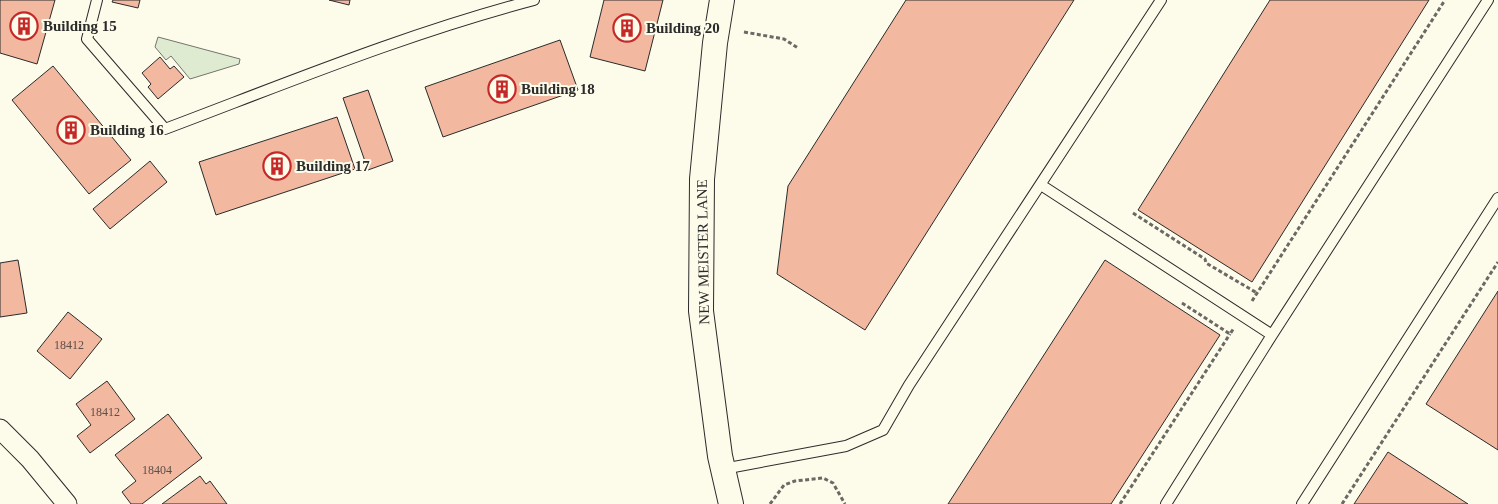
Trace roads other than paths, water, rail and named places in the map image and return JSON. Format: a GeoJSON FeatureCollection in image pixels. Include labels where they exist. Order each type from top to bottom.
{"type":"FeatureCollection","features":[{"type":"Feature","properties":{"kind":"street","name":"NEW MEISTER LANE"},"geometry":{"type":"LineString","coordinates":[[722,0],[715,43],[702,179],[701,310],[720,456],[731,504]]}},
{"type":"Feature","properties":{"kind":"street"},"geometry":{"type":"LineString","coordinates":[[0,429],[30,459],[67,504]]}},
{"type":"Feature","properties":{"kind":"lane"},"geometry":{"type":"LineString","coordinates":[[97,0],[87,39],[165,130],[341,62],[478,15],[534,0]]}},
{"type":"Feature","properties":{"kind":"lane"},"geometry":{"type":"LineString","coordinates":[[723,469],[846,446],[883,430],[909,386],[1161,0]]}},
{"type":"Feature","properties":{"kind":"lane"},"geometry":{"type":"LineString","coordinates":[[1166,504],[1272,335],[1488,0]]}},
{"type":"Feature","properties":{"kind":"lane"},"geometry":{"type":"LineString","coordinates":[[1041,185],[1272,335]]}},
{"type":"Feature","properties":{"kind":"lane"},"geometry":{"type":"LineString","coordinates":[[1302,504],[1498,198]]}},
{"type":"Feature","properties":{"kind":"place","name":"Building 15"},"geometry":{"type":"Point","coordinates":[24,26]}},
{"type":"Feature","properties":{"kind":"place","name":"Building 20"},"geometry":{"type":"Point","coordinates":[627,28]}},
{"type":"Feature","properties":{"kind":"place","name":"Building 18"},"geometry":{"type":"Point","coordinates":[502,89]}},
{"type":"Feature","properties":{"kind":"place","name":"Building 16"},"geometry":{"type":"Point","coordinates":[71,130]}},
{"type":"Feature","properties":{"kind":"place","name":"Building 17"},"geometry":{"type":"Point","coordinates":[277,166]}}]}
